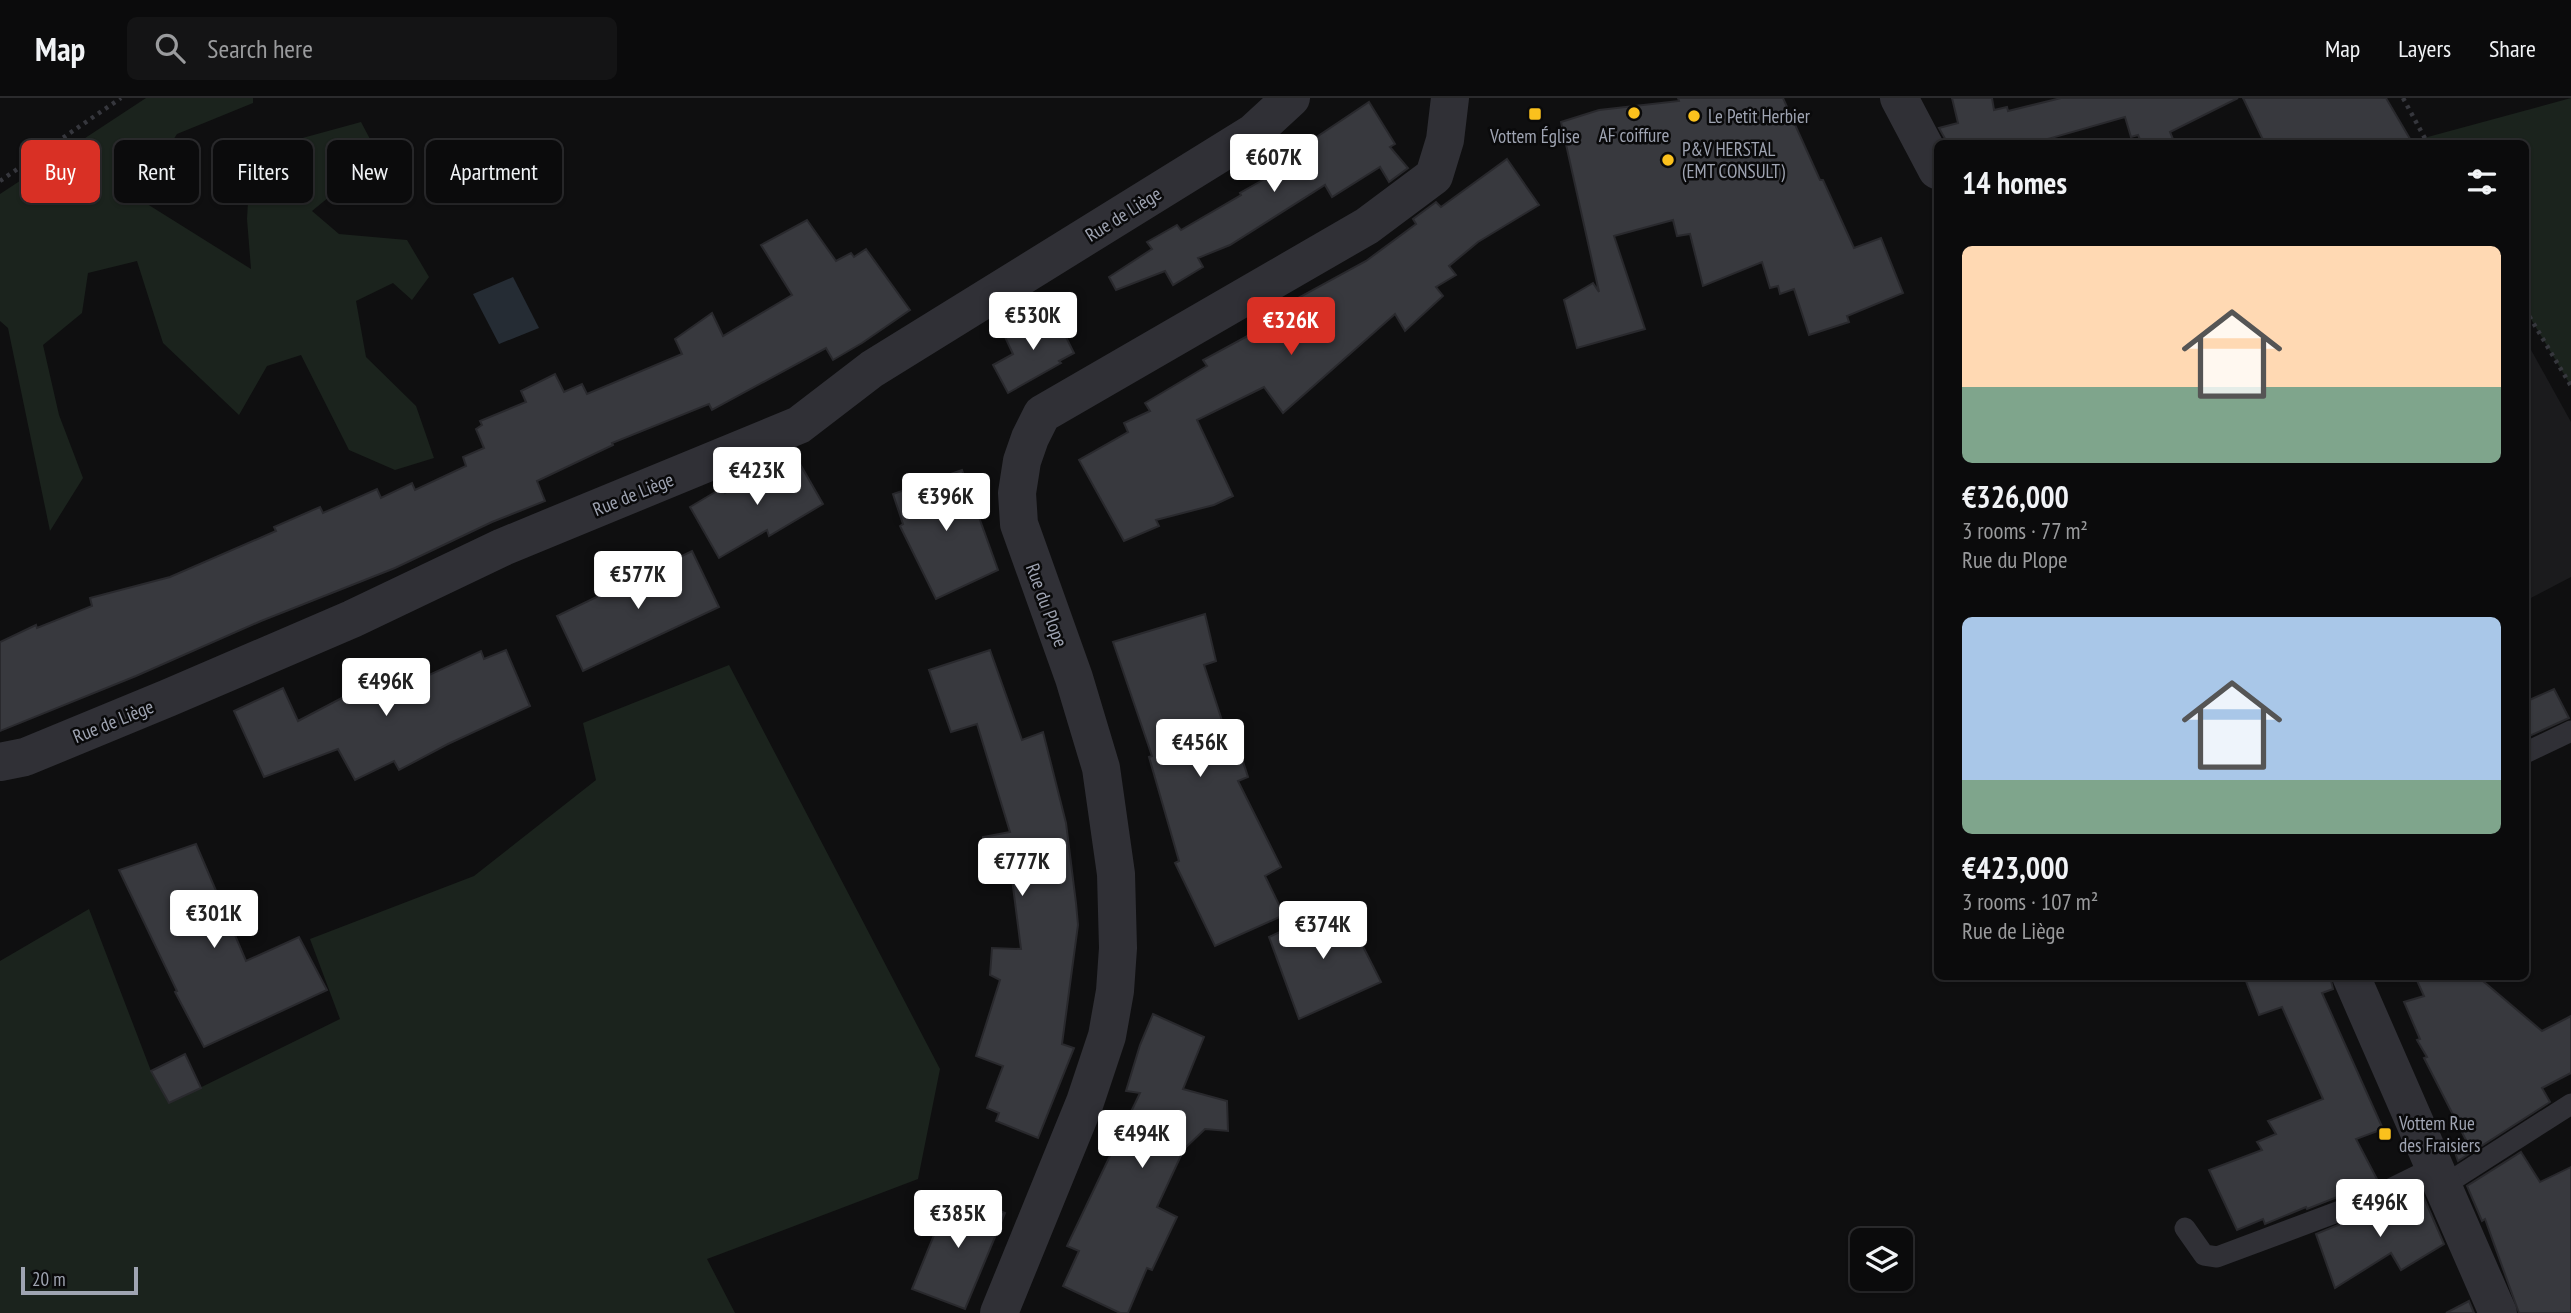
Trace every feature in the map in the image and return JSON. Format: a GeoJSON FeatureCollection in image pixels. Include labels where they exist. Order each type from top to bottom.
{"type":"FeatureCollection","features":[{"type":"Feature","properties":{"kind":"street","name":"Rue de Liège"},"geometry":{"type":"LineString","coordinates":[[0,762],[25,757],[168,698],[352,619],[503,547],[799,425],[872,369],[1253,133],[1291,98]]}},
{"type":"Feature","properties":{"kind":"street","name":"Rue du Plope"},"geometry":{"type":"LineString","coordinates":[[999,1313],[1090,1089],[1107,1035],[1115,991],[1118,947],[1116,874],[1101,768],[1074,678],[1019,524],[1017,493],[1022,461],[1030,438],[1042,414],[1367,226],[1434,176],[1445,140],[1450,98]]}},
{"type":"Feature","properties":{"kind":"street"},"geometry":{"type":"LineString","coordinates":[[1899,98],[1934,164]]}},
{"type":"Feature","properties":{"kind":"street"},"geometry":{"type":"LineString","coordinates":[[2353,980],[2498,1313]]}},
{"type":"Feature","properties":{"kind":"lane"},"geometry":{"type":"LineString","coordinates":[[2529,751],[2571,731]]}},
{"type":"Feature","properties":{"kind":"lane"},"geometry":{"type":"LineString","coordinates":[[2185,1228],[2204,1255],[2217,1256],[2439,1176],[2571,1104]]}},
{"type":"Feature","properties":{"kind":"path"},"geometry":{"type":"LineString","coordinates":[[0,181],[121,98]]}},
{"type":"Feature","properties":{"kind":"path"},"geometry":{"type":"LineString","coordinates":[[2403,98],[2426,140]]}},
{"type":"Feature","properties":{"kind":"path"},"geometry":{"type":"LineString","coordinates":[[2529,316],[2571,386]]}},
{"type":"Feature","properties":{"kind":"shaded area"},"geometry":{"type":"Polygon","coordinates":[[[146,98],[253,98],[253,103],[177,134],[173,140],[114,140],[114,203],[146,203],[251,269],[248,203],[313,203],[313,140],[295,140],[361,122],[371,140],[327,140],[327,199],[312,211],[339,234],[407,240],[429,277],[412,300],[393,283],[356,301],[366,357],[416,406],[434,458],[395,470],[349,450],[301,355],[267,366],[239,415],[163,343],[137,261],[88,273],[82,313],[43,345],[59,415],[83,478],[50,531],[8,328],[0,321],[0,194],[21,180],[21,203],[100,203],[100,140],[82,140],[146,98]]]}},
{"type":"Feature","properties":{"kind":"shaded area"},"geometry":{"type":"Polygon","coordinates":[[[2571,98],[2571,386],[2529,316],[2529,140],[2424,138],[2571,98]]]}},
{"type":"Feature","properties":{"kind":"shaded area"},"geometry":{"type":"Polygon","coordinates":[[[513,277],[539,328],[499,344],[473,294],[513,277]]]}},
{"type":"Feature","properties":{"kind":"shaded area"},"geometry":{"type":"Polygon","coordinates":[[[2529,346],[2571,422],[2571,577],[2529,599],[2529,346]]]}},
{"type":"Feature","properties":{"kind":"shaded area"},"geometry":{"type":"Polygon","coordinates":[[[729,665],[940,1069],[918,1179],[707,1259],[735,1313],[0,1313],[0,961],[89,909],[151,1071],[169,1103],[340,1019],[310,939],[474,876],[596,780],[583,723],[729,665]]]}},
{"type":"Feature","properties":{"kind":"building"},"geometry":{"type":"Polygon","coordinates":[[[1678,98],[1783,98],[1854,248],[1881,238],[1903,293],[1847,316],[1849,322],[1809,335],[1794,289],[1780,294],[1778,286],[1770,288],[1762,262],[1703,286],[1690,234],[1677,236],[1673,220],[1614,236],[1645,329],[1577,348],[1564,300],[1593,283],[1599,292],[1561,122],[1599,110],[1679,101],[1678,98]]]}},
{"type":"Feature","properties":{"kind":"building"},"geometry":{"type":"Polygon","coordinates":[[[1952,98],[1992,98],[1994,110],[2007,107],[2008,111],[2061,98],[2238,98],[2170,132],[2173,140],[2140,140],[2138,135],[2131,137],[2125,117],[2044,140],[1946,140],[1939,128],[1958,123],[1952,98]]]}},
{"type":"Feature","properties":{"kind":"building"},"geometry":{"type":"Polygon","coordinates":[[[2243,98],[2386,98],[2411,140],[2263,140],[2243,98]]]}},
{"type":"Feature","properties":{"kind":"building"},"geometry":{"type":"Polygon","coordinates":[[[1369,102],[1395,144],[1390,147],[1408,168],[1389,182],[1380,167],[1332,197],[1325,185],[1230,245],[1198,258],[1203,267],[1173,285],[1165,271],[1116,290],[1109,277],[1152,249],[1147,242],[1177,225],[1181,230],[1241,195],[1240,193],[1268,177],[1257,161],[1299,137],[1303,146],[1369,102]]]}},
{"type":"Feature","properties":{"kind":"building"},"geometry":{"type":"Polygon","coordinates":[[[1507,159],[1539,205],[1478,242],[1449,266],[1456,275],[1436,287],[1443,296],[1405,331],[1395,314],[1283,413],[1264,387],[1197,420],[1233,496],[1214,505],[1156,520],[1159,526],[1124,541],[1079,460],[1128,432],[1124,423],[1150,411],[1145,403],[1207,366],[1203,360],[1303,306],[1298,298],[1366,261],[1416,224],[1413,219],[1436,202],[1441,207],[1507,159]]]}},
{"type":"Feature","properties":{"kind":"building"},"geometry":{"type":"Polygon","coordinates":[[[807,220],[836,261],[851,253],[854,257],[866,249],[910,310],[833,360],[826,348],[712,410],[709,404],[612,443],[613,445],[537,481],[545,501],[492,522],[395,568],[261,621],[136,676],[0,731],[0,642],[36,625],[37,628],[92,606],[90,598],[170,577],[276,531],[274,527],[320,507],[323,513],[377,489],[381,498],[412,483],[415,490],[466,466],[463,457],[484,448],[476,429],[482,425],[480,421],[526,402],[521,391],[555,374],[564,392],[582,384],[587,394],[682,354],[675,339],[712,313],[723,336],[792,295],[761,245],[807,220]]]}},
{"type":"Feature","properties":{"kind":"building"},"geometry":{"type":"Polygon","coordinates":[[[1053,311],[1074,353],[1008,393],[993,365],[1013,354],[1005,337],[1053,311]]]}},
{"type":"Feature","properties":{"kind":"building"},"geometry":{"type":"Polygon","coordinates":[[[796,457],[823,504],[769,536],[767,530],[719,558],[690,507],[722,488],[725,493],[777,463],[779,467],[796,457]]]}},
{"type":"Feature","properties":{"kind":"building"},"geometry":{"type":"Polygon","coordinates":[[[962,470],[998,570],[936,599],[900,526],[903,524],[893,494],[962,470]]]}},
{"type":"Feature","properties":{"kind":"building"},"geometry":{"type":"Polygon","coordinates":[[[692,551],[719,607],[583,671],[557,616],[692,551]]]}},
{"type":"Feature","properties":{"kind":"building"},"geometry":{"type":"Polygon","coordinates":[[[1205,614],[1216,661],[1204,665],[1226,733],[1233,731],[1248,777],[1238,781],[1281,867],[1265,876],[1284,915],[1215,946],[1175,863],[1179,861],[1149,757],[1152,756],[1113,642],[1205,614]]]}},
{"type":"Feature","properties":{"kind":"building"},"geometry":{"type":"Polygon","coordinates":[[[506,650],[530,706],[399,770],[394,761],[355,780],[338,749],[264,777],[234,711],[283,688],[298,721],[393,671],[401,688],[481,651],[484,659],[506,650]]]}},
{"type":"Feature","properties":{"kind":"building"},"geometry":{"type":"Polygon","coordinates":[[[990,650],[1022,740],[1043,732],[1066,823],[1076,903],[1078,925],[1062,1044],[1074,1048],[1038,1138],[996,1121],[999,1113],[987,1108],[1003,1066],[976,1056],[1000,980],[990,975],[992,948],[1021,949],[1011,871],[988,873],[983,837],[1010,832],[977,724],[951,732],[929,670],[990,650]]]}},
{"type":"Feature","properties":{"kind":"building"},"geometry":{"type":"Polygon","coordinates":[[[2554,689],[2569,718],[2529,736],[2529,700],[2554,689]]]}},
{"type":"Feature","properties":{"kind":"building"},"geometry":{"type":"Polygon","coordinates":[[[196,844],[246,961],[299,937],[327,990],[204,1047],[175,992],[177,991],[119,870],[196,844]]]}},
{"type":"Feature","properties":{"kind":"building"},"geometry":{"type":"Polygon","coordinates":[[[1341,903],[1381,982],[1299,1019],[1269,937],[1341,903]]]}},
{"type":"Feature","properties":{"kind":"building"},"geometry":{"type":"Polygon","coordinates":[[[2246,980],[2331,980],[2333,989],[2322,993],[2383,1129],[2356,1139],[2378,1181],[2265,1224],[2263,1219],[2237,1230],[2209,1170],[2262,1150],[2257,1142],[2276,1134],[2268,1121],[2323,1099],[2282,1007],[2259,1015],[2246,980]]]}},
{"type":"Feature","properties":{"kind":"building"},"geometry":{"type":"Polygon","coordinates":[[[2417,980],[2482,980],[2542,1031],[2571,1016],[2571,1073],[2542,1088],[2550,1102],[2458,1161],[2454,1150],[2468,1144],[2424,1058],[2427,1057],[2417,1040],[2420,1039],[2404,1002],[2424,996],[2417,980]]]}},
{"type":"Feature","properties":{"kind":"building"},"geometry":{"type":"Polygon","coordinates":[[[1153,1014],[1204,1037],[1183,1089],[1227,1101],[1228,1131],[1205,1129],[1184,1149],[1157,1207],[1177,1217],[1152,1270],[1147,1268],[1128,1313],[1120,1313],[1063,1286],[1079,1251],[1067,1246],[1140,1093],[1126,1091],[1153,1014]]]}},
{"type":"Feature","properties":{"kind":"building"},"geometry":{"type":"Polygon","coordinates":[[[185,1054],[201,1088],[169,1103],[151,1071],[185,1054]]]}},
{"type":"Feature","properties":{"kind":"building"},"geometry":{"type":"Polygon","coordinates":[[[2521,1152],[2540,1182],[2571,1167],[2571,1313],[2519,1313],[2485,1219],[2482,1221],[2467,1186],[2521,1152]]]}},
{"type":"Feature","properties":{"kind":"building"},"geometry":{"type":"Polygon","coordinates":[[[952,1191],[1005,1213],[965,1309],[912,1289],[952,1191]]]}},
{"type":"Feature","properties":{"kind":"building"},"geometry":{"type":"Polygon","coordinates":[[[2421,1191],[2444,1244],[2401,1270],[2391,1253],[2335,1288],[2316,1234],[2389,1204],[2391,1208],[2421,1191]]]}},
{"type":"Feature","properties":{"kind":"building"},"geometry":{"type":"Polygon","coordinates":[[[2469,1301],[2474,1313],[2446,1313],[2469,1301]]]}},
{"type":"Feature","properties":{"kind":"place","name":"AF coiffure"},"geometry":{"type":"Point","coordinates":[1634,113]}},
{"type":"Feature","properties":{"kind":"place","name":"Vottem Église"},"geometry":{"type":"Point","coordinates":[1535,114]}},
{"type":"Feature","properties":{"kind":"place","name":"Le Petit Herbier"},"geometry":{"type":"Point","coordinates":[1694,116]}},
{"type":"Feature","properties":{"kind":"place","name":"P&V HERSTAL (EMT CONSULT)"},"geometry":{"type":"Point","coordinates":[1668,160]}},
{"type":"Feature","properties":{"kind":"place","name":"Vottem Rue des Fraisiers"},"geometry":{"type":"Point","coordinates":[2385,1134]}}]}
